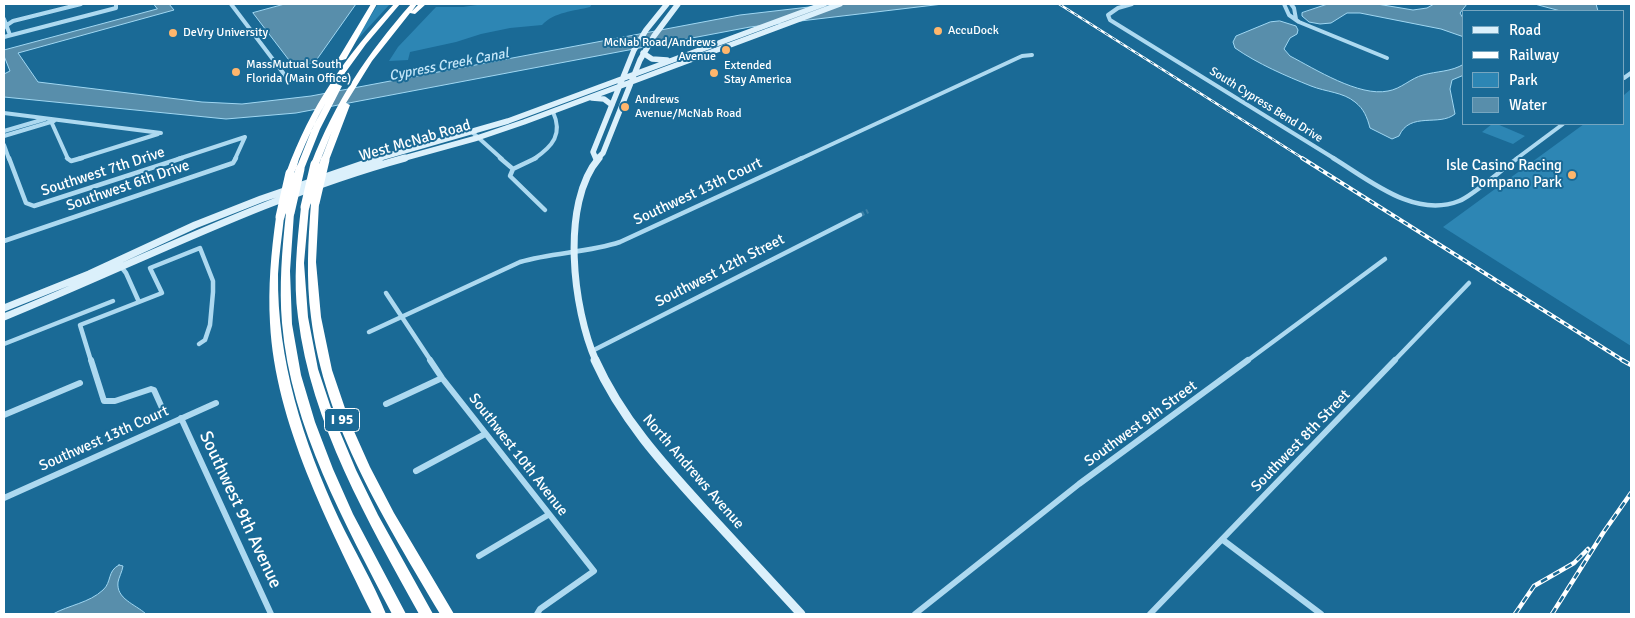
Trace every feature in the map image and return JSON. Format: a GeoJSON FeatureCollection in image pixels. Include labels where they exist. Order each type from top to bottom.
{"type":"FeatureCollection","features":[{"type":"Feature","properties":{"kind":"highway"},"geometry":{"type":"LineString","coordinates":[[330,87],[332,75],[374,4]]}},
{"type":"Feature","properties":{"kind":"highway"},"geometry":{"type":"LineString","coordinates":[[397,4],[361,43],[330,87],[290,172],[285,215],[284,293],[288,339],[298,388],[316,445],[330,479],[399,614]]}},
{"type":"Feature","properties":{"kind":"highway"},"geometry":{"type":"LineString","coordinates":[[379,614],[311,471],[287,396],[277,344],[273,296],[275,251],[317,117],[365,47],[403,4]]}},
{"type":"Feature","properties":{"kind":"highway"},"geometry":{"type":"LineString","coordinates":[[414,4],[375,48],[339,112],[315,164],[310,205],[300,250],[301,298],[308,346],[320,397],[354,482],[426,614]]}},
{"type":"Feature","properties":{"kind":"highway"},"geometry":{"type":"LineString","coordinates":[[356,82],[413,12],[422,4]]}},
{"type":"Feature","properties":{"kind":"highway","name":"I 95"},"geometry":{"type":"LineString","coordinates":[[339,112],[310,205],[313,303],[321,350],[335,400],[356,454],[374,490],[447,614]]}},
{"type":"Feature","properties":{"kind":"main road","name":"North Andrews Avenue"},"geometry":{"type":"LineString","coordinates":[[596,159],[593,152],[634,50],[646,30],[667,4]]}},
{"type":"Feature","properties":{"kind":"main road","name":"North Andrews Avenue"},"geometry":{"type":"LineString","coordinates":[[678,4],[645,51],[633,74],[603,153],[596,159],[582,195],[573,253],[575,284],[581,317],[605,382],[631,424],[669,471],[801,614]]}},
{"type":"Feature","properties":{"kind":"main road","name":"West McNab Road"},"geometry":{"type":"LineString","coordinates":[[475,135],[622,78],[824,4]]}},
{"type":"Feature","properties":{"kind":"main road","name":"West McNab Road"},"geometry":{"type":"LineString","coordinates":[[4,317],[119,265],[195,225],[261,199],[358,164],[475,135],[553,112],[840,4]]}},
{"type":"Feature","properties":{"kind":"main road"},"geometry":{"type":"LineString","coordinates":[[743,34],[749,38]]}},
{"type":"Feature","properties":{"kind":"main road"},"geometry":{"type":"LineString","coordinates":[[645,51],[654,60],[675,59]]}},
{"type":"Feature","properties":{"kind":"main road"},"geometry":{"type":"LineString","coordinates":[[590,98],[604,99],[612,104]]}},
{"type":"Feature","properties":{"kind":"main road","name":"West McNab Road"},"geometry":{"type":"LineString","coordinates":[[4,308],[119,265]]}},
{"type":"Feature","properties":{"kind":"street"},"geometry":{"type":"LineString","coordinates":[[5,26],[13,21],[81,4]]}},
{"type":"Feature","properties":{"kind":"street"},"geometry":{"type":"LineString","coordinates":[[231,4],[279,64],[287,78]]}},
{"type":"Feature","properties":{"kind":"street","name":"South Cypress Bend Drive"},"geometry":{"type":"LineString","coordinates":[[1132,4],[1112,11],[1108,15],[1110,20],[1387,191],[1408,201],[1430,206],[1447,206],[1461,200],[1562,125]]}},
{"type":"Feature","properties":{"kind":"street"},"geometry":{"type":"LineString","coordinates":[[1284,4],[1289,15],[1299,22],[1388,57],[1301,22],[1294,16],[1294,8],[1291,4]]}},
{"type":"Feature","properties":{"kind":"street"},"geometry":{"type":"LineString","coordinates":[[4,37],[116,6]]}},
{"type":"Feature","properties":{"kind":"street"},"geometry":{"type":"LineString","coordinates":[[4,19],[5,26],[10,35]]}},
{"type":"Feature","properties":{"kind":"street","name":"Southwest 13th Court"},"geometry":{"type":"LineString","coordinates":[[369,332],[520,262],[543,255],[602,249],[620,242],[1013,60],[1022,56],[1032,55]]}},
{"type":"Feature","properties":{"kind":"street"},"geometry":{"type":"LineString","coordinates":[[545,210],[510,176],[513,169],[531,162],[545,153],[557,133],[558,120],[553,112]]}},
{"type":"Feature","properties":{"kind":"street"},"geometry":{"type":"LineString","coordinates":[[4,113],[161,133],[71,161],[67,158],[50,119]]}},
{"type":"Feature","properties":{"kind":"street"},"geometry":{"type":"LineString","coordinates":[[4,132],[50,119]]}},
{"type":"Feature","properties":{"kind":"street"},"geometry":{"type":"LineString","coordinates":[[4,136],[50,119]]}},
{"type":"Feature","properties":{"kind":"street"},"geometry":{"type":"LineString","coordinates":[[475,135],[513,169]]}},
{"type":"Feature","properties":{"kind":"street","name":"Southwest 7th Drive"},"geometry":{"type":"LineString","coordinates":[[4,145],[26,203],[34,206],[245,137]]}},
{"type":"Feature","properties":{"kind":"street","name":"Southwest 6th Drive"},"geometry":{"type":"LineString","coordinates":[[4,241],[233,163],[245,137]]}},
{"type":"Feature","properties":{"kind":"street","name":"Southwest 12th Street"},"geometry":{"type":"LineString","coordinates":[[592,351],[860,215]]}},
{"type":"Feature","properties":{"kind":"street"},"geometry":{"type":"LineString","coordinates":[[162,410],[154,390],[151,389],[114,401],[104,401],[80,325],[162,293],[150,268],[200,248],[213,281],[213,292],[210,325],[205,340],[199,344]]}},
{"type":"Feature","properties":{"kind":"street","name":"Southwest 9th Street"},"geometry":{"type":"LineString","coordinates":[[915,614],[1079,484],[1385,258]]}},
{"type":"Feature","properties":{"kind":"street"},"geometry":{"type":"LineString","coordinates":[[119,265],[139,302]]}},
{"type":"Feature","properties":{"kind":"street","name":"Southwest 8th Street"},"geometry":{"type":"LineString","coordinates":[[1150,614],[1470,284]]}},
{"type":"Feature","properties":{"kind":"street","name":"Southwest 10th Avenue"},"geometry":{"type":"LineString","coordinates":[[386,292],[401,318],[442,378],[594,571],[540,609],[537,614]]}},
{"type":"Feature","properties":{"kind":"street"},"geometry":{"type":"LineString","coordinates":[[4,344],[113,301]]}},
{"type":"Feature","properties":{"kind":"street"},"geometry":{"type":"LineString","coordinates":[[386,404],[442,378]]}},
{"type":"Feature","properties":{"kind":"street"},"geometry":{"type":"LineString","coordinates":[[4,415],[80,382]]}},
{"type":"Feature","properties":{"kind":"street","name":"Southwest 13th Court"},"geometry":{"type":"LineString","coordinates":[[4,498],[216,403]]}},
{"type":"Feature","properties":{"kind":"street","name":"Southwest 9th Avenue"},"geometry":{"type":"LineString","coordinates":[[181,418],[271,614]]}},
{"type":"Feature","properties":{"kind":"street"},"geometry":{"type":"LineString","coordinates":[[416,470],[485,434]]}},
{"type":"Feature","properties":{"kind":"street"},"geometry":{"type":"LineString","coordinates":[[479,556],[548,515]]}},
{"type":"Feature","properties":{"kind":"street"},"geometry":{"type":"LineString","coordinates":[[1223,540],[1322,614]]}},
{"type":"Feature","properties":{"kind":"green space"},"geometry":{"type":"Polygon","coordinates":[[[378,4],[390,4],[355,42],[378,4]]]}},
{"type":"Feature","properties":{"kind":"green space"},"geometry":{"type":"Polygon","coordinates":[[[484,4],[592,4],[590,7],[552,17],[542,25],[510,28],[481,34],[456,42],[410,52],[408,60],[389,61],[398,47],[436,7],[463,7],[484,4]]]}},
{"type":"Feature","properties":{"kind":"green space","name":"Isle Casino Racing Pompano Park"},"geometry":{"type":"Polygon","coordinates":[[[1631,89],[1631,346],[1443,227],[1583,125],[1625,125],[1625,94],[1631,89]]]}},
{"type":"Feature","properties":{"kind":"green space"},"geometry":{"type":"Polygon","coordinates":[[[1491,125],[1499,125],[1525,136],[1513,144],[1482,132],[1491,125]]]}},
{"type":"Feature","properties":{"kind":"water"},"geometry":{"type":"Polygon","coordinates":[[[154,4],[169,4],[174,10],[18,53],[38,82],[202,102],[242,104],[311,96],[740,15],[835,4],[943,4],[750,27],[296,113],[226,119],[4,97],[4,74],[10,71],[4,56],[4,50],[157,9],[154,4]]]}},
{"type":"Feature","properties":{"kind":"water"},"geometry":{"type":"Polygon","coordinates":[[[285,4],[356,4],[315,62],[295,68],[253,13],[285,4]]]}},
{"type":"Feature","properties":{"kind":"water"},"geometry":{"type":"Polygon","coordinates":[[[1328,4],[1377,4],[1413,10],[1427,8],[1434,4],[1467,4],[1460,13],[1462,16],[1462,36],[1441,29],[1360,13],[1347,13],[1331,23],[1320,24],[1309,22],[1302,16],[1302,13],[1328,4]]]}},
{"type":"Feature","properties":{"kind":"water"},"geometry":{"type":"Polygon","coordinates":[[[1535,4],[1596,4],[1598,10],[1557,10],[1535,4]]]}},
{"type":"Feature","properties":{"kind":"water"},"geometry":{"type":"Polygon","coordinates":[[[1280,21],[1296,26],[1297,34],[1290,38],[1284,49],[1290,56],[1338,81],[1364,90],[1376,92],[1393,90],[1419,76],[1462,65],[1462,76],[1452,80],[1450,89],[1455,114],[1448,118],[1417,121],[1404,128],[1399,136],[1392,139],[1370,128],[1363,110],[1350,99],[1282,74],[1235,48],[1233,42],[1236,36],[1270,22],[1280,21]]]}},
{"type":"Feature","properties":{"kind":"water"},"geometry":{"type":"Polygon","coordinates":[[[119,565],[123,566],[118,582],[120,593],[127,601],[146,614],[53,614],[85,601],[103,590],[108,584],[111,573],[119,565]]]}},
{"type":"Feature","properties":{"kind":"tunnel"},"geometry":{"type":"LineString","coordinates":[[860,215],[868,211]]}},
{"type":"Feature","properties":{"kind":"railway"},"geometry":{"type":"LineString","coordinates":[[1059,4],[1304,159]]}},
{"type":"Feature","properties":{"kind":"railway"},"geometry":{"type":"LineString","coordinates":[[1302,158],[1624,361]]}},
{"type":"Feature","properties":{"kind":"railway"},"geometry":{"type":"LineString","coordinates":[[1622,360],[1631,365]]}},
{"type":"Feature","properties":{"kind":"railway"},"geometry":{"type":"LineString","coordinates":[[1552,614],[1603,533],[1631,493]]}},
{"type":"Feature","properties":{"kind":"railway"},"geometry":{"type":"LineString","coordinates":[[1515,614],[1534,586],[1574,563],[1588,549]]}},
{"type":"Feature","properties":{"kind":"place","name":"AccuDock"},"geometry":{"type":"Point","coordinates":[938,31]}},
{"type":"Feature","properties":{"kind":"place","name":"DeVry University"},"geometry":{"type":"Point","coordinates":[173,33]}},
{"type":"Feature","properties":{"kind":"place","name":"McNab Road/Andrews Avenue"},"geometry":{"type":"Point","coordinates":[726,50]}},
{"type":"Feature","properties":{"kind":"place","name":"MassMutual South Florida (Main Office)"},"geometry":{"type":"Point","coordinates":[236,72]}},
{"type":"Feature","properties":{"kind":"place","name":"Extended Stay America"},"geometry":{"type":"Point","coordinates":[714,73]}},
{"type":"Feature","properties":{"kind":"place","name":"Andrews Avenue/McNab Road"},"geometry":{"type":"Point","coordinates":[625,107]}},
{"type":"Feature","properties":{"kind":"place","name":"Isle Casino Racing Pompano Park"},"geometry":{"type":"Point","coordinates":[1572,175]}},
{"type":"Feature","properties":{"kind":"water label","name":"Cypress Creek Canal"},"geometry":{"type":"Point","coordinates":[449,65]}}]}
